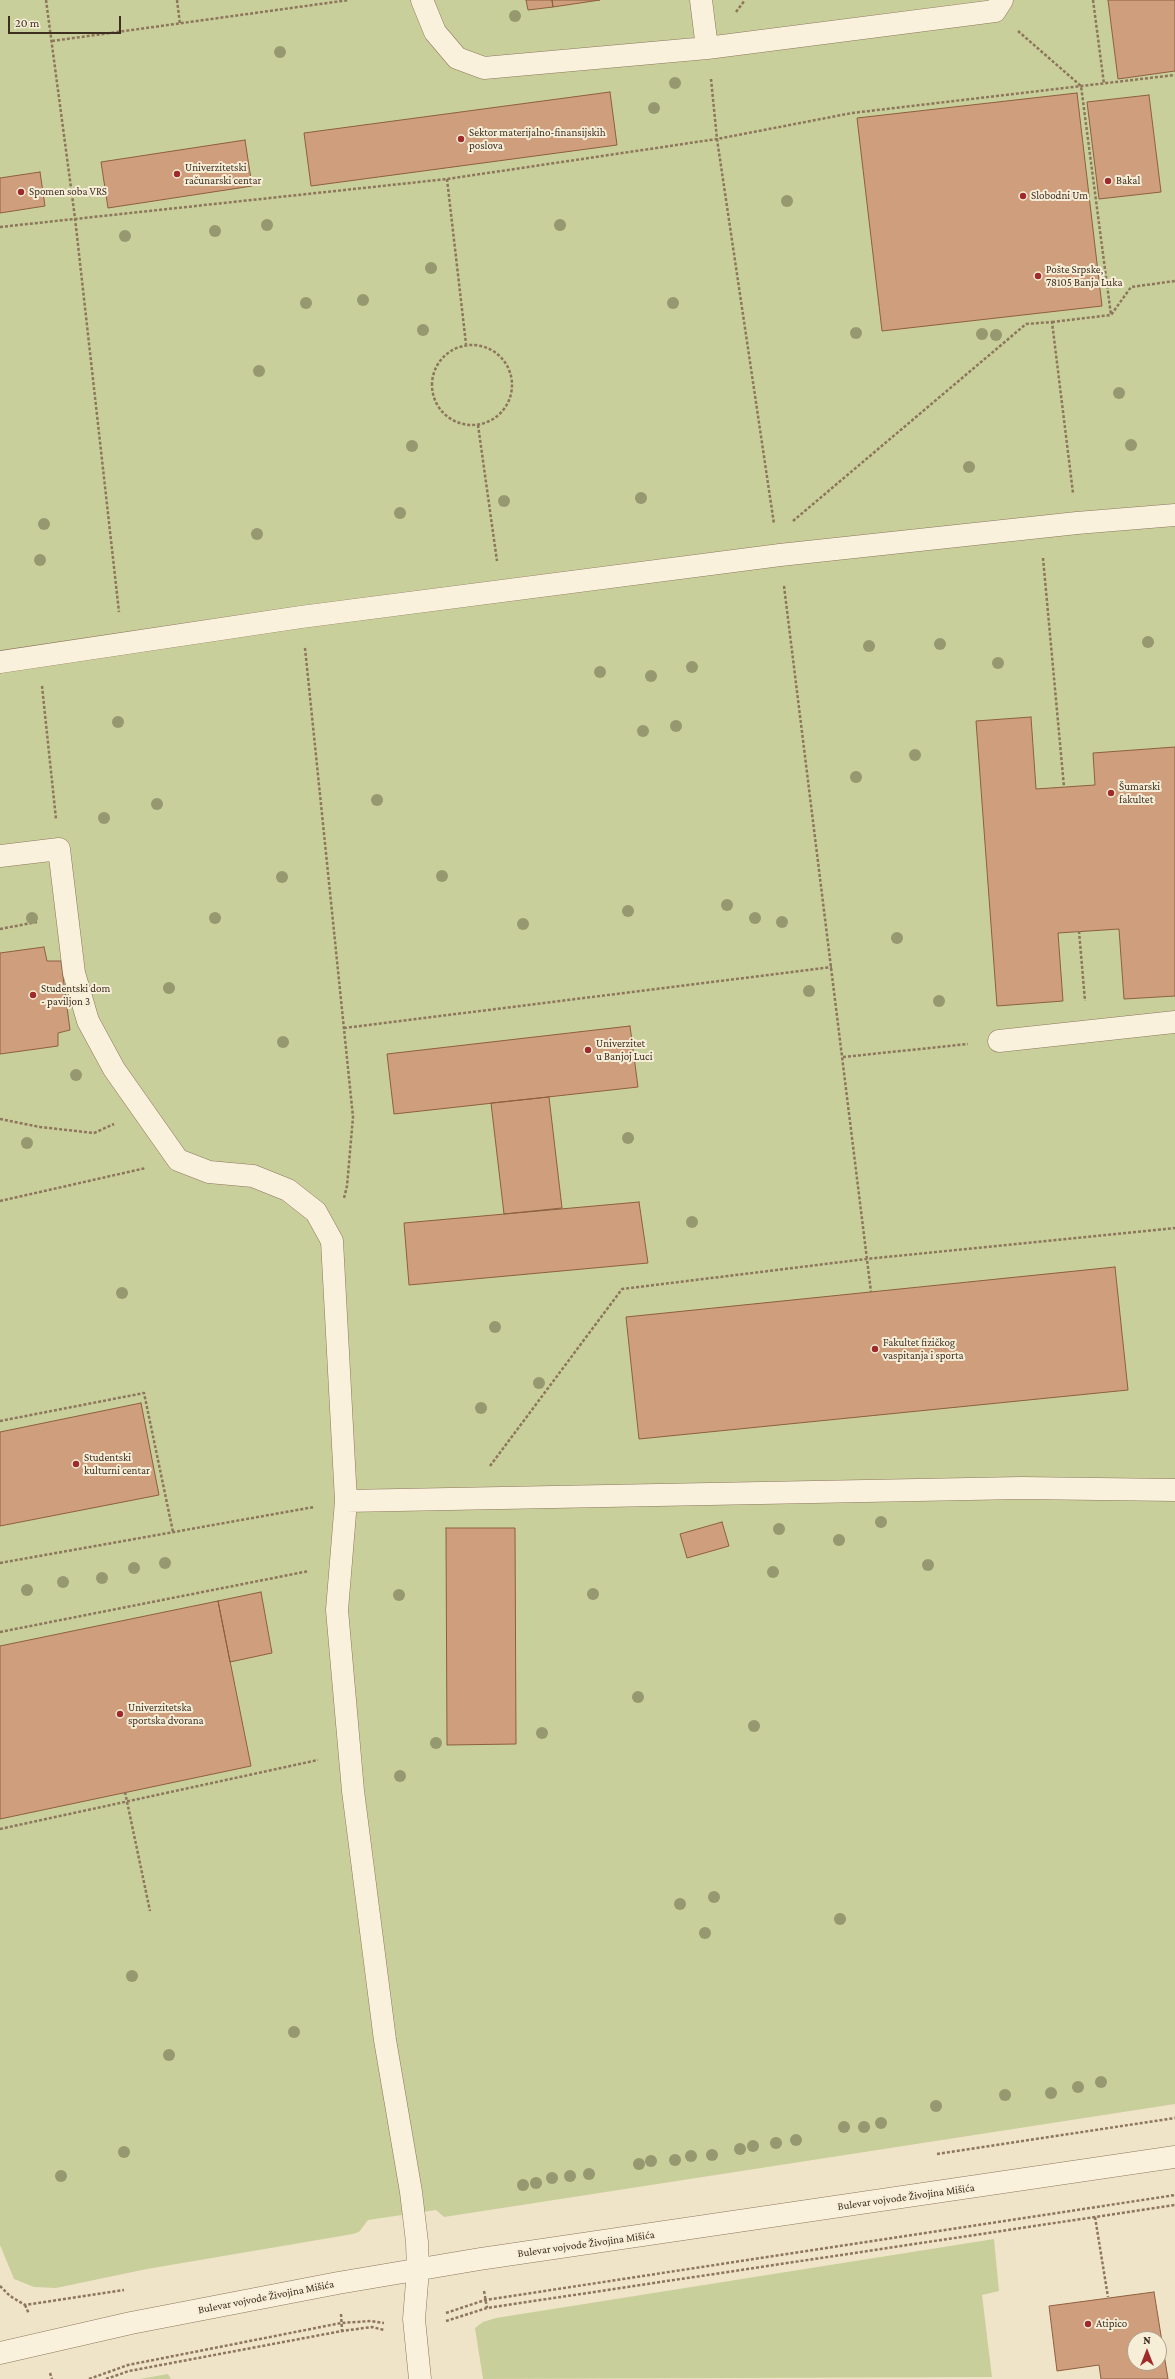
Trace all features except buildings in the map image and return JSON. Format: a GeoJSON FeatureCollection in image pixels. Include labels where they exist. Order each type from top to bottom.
{"type":"FeatureCollection","features":[{"type":"Feature","properties":{"kind":"street"},"geometry":{"type":"LineString","coordinates":[[422,0],[435,32],[456,58],[484,68],[707,48],[998,5]]}},
{"type":"Feature","properties":{"kind":"street"},"geometry":{"type":"LineString","coordinates":[[701,0],[707,48]]}},
{"type":"Feature","properties":{"kind":"street"},"geometry":{"type":"LineString","coordinates":[[0,662],[122,642],[501,591],[778,545],[1040,527],[1175,515]]}},
{"type":"Feature","properties":{"kind":"street"},"geometry":{"type":"LineString","coordinates":[[0,856],[59,849],[74,973],[88,1021],[114,1069],[178,1160],[209,1172],[253,1176],[288,1190],[316,1212],[332,1241],[346,1501],[337,1610],[353,1798],[385,2040],[411,2192],[418,2270],[415,2323],[420,2379]]}},
{"type":"Feature","properties":{"kind":"street"},"geometry":{"type":"LineString","coordinates":[[1000,1041],[1175,1022]]}},
{"type":"Feature","properties":{"kind":"street"},"geometry":{"type":"LineString","coordinates":[[346,1501],[1021,1488],[1175,1490]]}},
{"type":"Feature","properties":{"kind":"street","name":"Bulevar vojvode Živojina Mišića"},"geometry":{"type":"LineString","coordinates":[[0,2353],[132,2323],[418,2270],[1175,2157]]}},
{"type":"Feature","properties":{"kind":"path"},"geometry":{"type":"LineString","coordinates":[[46,0],[75,218],[122,642]]}},
{"type":"Feature","properties":{"kind":"path"},"geometry":{"type":"LineString","coordinates":[[177,0],[180,24]]}},
{"type":"Feature","properties":{"kind":"path"},"geometry":{"type":"LineString","coordinates":[[52,41],[350,0]]}},
{"type":"Feature","properties":{"kind":"path"},"geometry":{"type":"LineString","coordinates":[[1094,0],[1104,84]]}},
{"type":"Feature","properties":{"kind":"path"},"geometry":{"type":"LineString","coordinates":[[998,5],[1081,86],[1111,315]]}},
{"type":"Feature","properties":{"kind":"path"},"geometry":{"type":"LineString","coordinates":[[707,48],[718,139],[778,545],[832,967],[871,1292]]}},
{"type":"Feature","properties":{"kind":"path"},"geometry":{"type":"LineString","coordinates":[[0,227],[447,179],[718,139],[852,112],[1175,75]]}},
{"type":"Feature","properties":{"kind":"path"},"geometry":{"type":"LineString","coordinates":[[447,179],[466,344]]}},
{"type":"Feature","properties":{"kind":"path"},"geometry":{"type":"LineString","coordinates":[[778,545],[1026,324],[1111,315],[1131,287],[1175,280]]}},
{"type":"Feature","properties":{"kind":"path"},"geometry":{"type":"LineString","coordinates":[[1052,322],[1077,523]]}},
{"type":"Feature","properties":{"kind":"path"},"geometry":{"type":"LineString","coordinates":[[466,344],[480,345],[494,350],[504,359],[511,372],[513,386],[510,400],[502,412],[492,420],[478,425],[464,425],[451,420],[440,410],[434,400],[431,388],[432,376],[436,364],[454,348],[466,344]]}},
{"type":"Feature","properties":{"kind":"path"},"geometry":{"type":"LineString","coordinates":[[478,425],[501,591]]}},
{"type":"Feature","properties":{"kind":"path"},"geometry":{"type":"LineString","coordinates":[[1040,527],[1064,787]]}},
{"type":"Feature","properties":{"kind":"path"},"geometry":{"type":"LineString","coordinates":[[301,617],[353,1117],[347,1186],[332,1241]]}},
{"type":"Feature","properties":{"kind":"path"},"geometry":{"type":"LineString","coordinates":[[39,656],[59,849]]}},
{"type":"Feature","properties":{"kind":"path"},"geometry":{"type":"LineString","coordinates":[[0,929],[67,916]]}},
{"type":"Feature","properties":{"kind":"path"},"geometry":{"type":"LineString","coordinates":[[1079,931],[1088,1032]]}},
{"type":"Feature","properties":{"kind":"path"},"geometry":{"type":"LineString","coordinates":[[344,1028],[832,967]]}},
{"type":"Feature","properties":{"kind":"path"},"geometry":{"type":"LineString","coordinates":[[843,1057],[1000,1041]]}},
{"type":"Feature","properties":{"kind":"path"},"geometry":{"type":"LineString","coordinates":[[0,1119],[94,1133],[112,1125],[121,1118],[135,1099]]}},
{"type":"Feature","properties":{"kind":"path"},"geometry":{"type":"LineString","coordinates":[[0,1201],[178,1160]]}},
{"type":"Feature","properties":{"kind":"path"},"geometry":{"type":"LineString","coordinates":[[466,1498],[622,1289],[866,1259],[1175,1228]]}},
{"type":"Feature","properties":{"kind":"path"},"geometry":{"type":"LineString","coordinates":[[0,1421],[144,1393],[173,1532]]}},
{"type":"Feature","properties":{"kind":"path"},"geometry":{"type":"LineString","coordinates":[[0,1563],[346,1501]]}},
{"type":"Feature","properties":{"kind":"path"},"geometry":{"type":"LineString","coordinates":[[0,1632],[341,1565]]}},
{"type":"Feature","properties":{"kind":"path"},"geometry":{"type":"LineString","coordinates":[[0,1829],[350,1753]]}},
{"type":"Feature","properties":{"kind":"path"},"geometry":{"type":"LineString","coordinates":[[125,1792],[150,1911]]}},
{"type":"Feature","properties":{"kind":"path"},"geometry":{"type":"LineString","coordinates":[[937,2154],[1175,2118]]}},
{"type":"Feature","properties":{"kind":"path"},"geometry":{"type":"LineString","coordinates":[[106,2379],[129,2371],[342,2331],[372,2327],[390,2331],[485,2300],[1175,2195]]}},
{"type":"Feature","properties":{"kind":"path"},"geometry":{"type":"LineString","coordinates":[[89,2379],[128,2365],[341,2323],[371,2320],[385,2323],[415,2323],[452,2320],[487,2308],[1175,2205]]}},
{"type":"Feature","properties":{"kind":"path"},"geometry":{"type":"LineString","coordinates":[[1095,2217],[1108,2297]]}},
{"type":"Feature","properties":{"kind":"path"},"geometry":{"type":"LineString","coordinates":[[0,2286],[10,2296],[25,2305],[28,2310]]}},
{"type":"Feature","properties":{"kind":"green space","name":"Univerzitet u Banjoj Luci"},"geometry":{"type":"Polygon","coordinates":[[[0,0],[1175,0],[1175,2104],[444,2217],[436,2210],[368,2220],[359,2232],[353,2234],[147,2269],[56,2288],[34,2287],[14,2279],[0,2245],[0,0]]]}},
{"type":"Feature","properties":{"kind":"green space"},"geometry":{"type":"Polygon","coordinates":[[[994,2239],[999,2291],[982,2295],[992,2377],[483,2379],[475,2328],[483,2322],[496,2318],[994,2239]]]}},
{"type":"Feature","properties":{"kind":"green space"},"geometry":{"type":"Polygon","coordinates":[[[168,2374],[171,2379],[140,2379],[168,2374]]]}},
{"type":"Feature","properties":{"kind":"place","name":"Sektor materijalno-finansijskih poslova"},"geometry":{"type":"Point","coordinates":[461,139]}},
{"type":"Feature","properties":{"kind":"place","name":"Univerzitetski računarski centar"},"geometry":{"type":"Point","coordinates":[177,174]}},
{"type":"Feature","properties":{"kind":"place","name":"Bakal"},"geometry":{"type":"Point","coordinates":[1108,181]}},
{"type":"Feature","properties":{"kind":"place","name":"Spomen soba VRS"},"geometry":{"type":"Point","coordinates":[21,192]}},
{"type":"Feature","properties":{"kind":"place","name":"Slobodni Um"},"geometry":{"type":"Point","coordinates":[1023,196]}},
{"type":"Feature","properties":{"kind":"place","name":"Pošte Srpske, 78105 Banja Luka"},"geometry":{"type":"Point","coordinates":[1038,276]}},
{"type":"Feature","properties":{"kind":"place","name":"Šumarski fakultet"},"geometry":{"type":"Point","coordinates":[1111,793]}},
{"type":"Feature","properties":{"kind":"place","name":"Studentski dom - paviljon 3"},"geometry":{"type":"Point","coordinates":[33,995]}},
{"type":"Feature","properties":{"kind":"place","name":"Univerzitet u Banjoj Luci"},"geometry":{"type":"Point","coordinates":[588,1050]}},
{"type":"Feature","properties":{"kind":"place","name":"Fakultet fizičkog vaspitanja i sporta"},"geometry":{"type":"Point","coordinates":[875,1349]}},
{"type":"Feature","properties":{"kind":"place","name":"Studentski kulturni centar"},"geometry":{"type":"Point","coordinates":[76,1464]}},
{"type":"Feature","properties":{"kind":"place","name":"Univerzitetska sportska dvorana"},"geometry":{"type":"Point","coordinates":[120,1714]}},
{"type":"Feature","properties":{"kind":"place","name":"Atipico"},"geometry":{"type":"Point","coordinates":[1088,2324]}}]}
